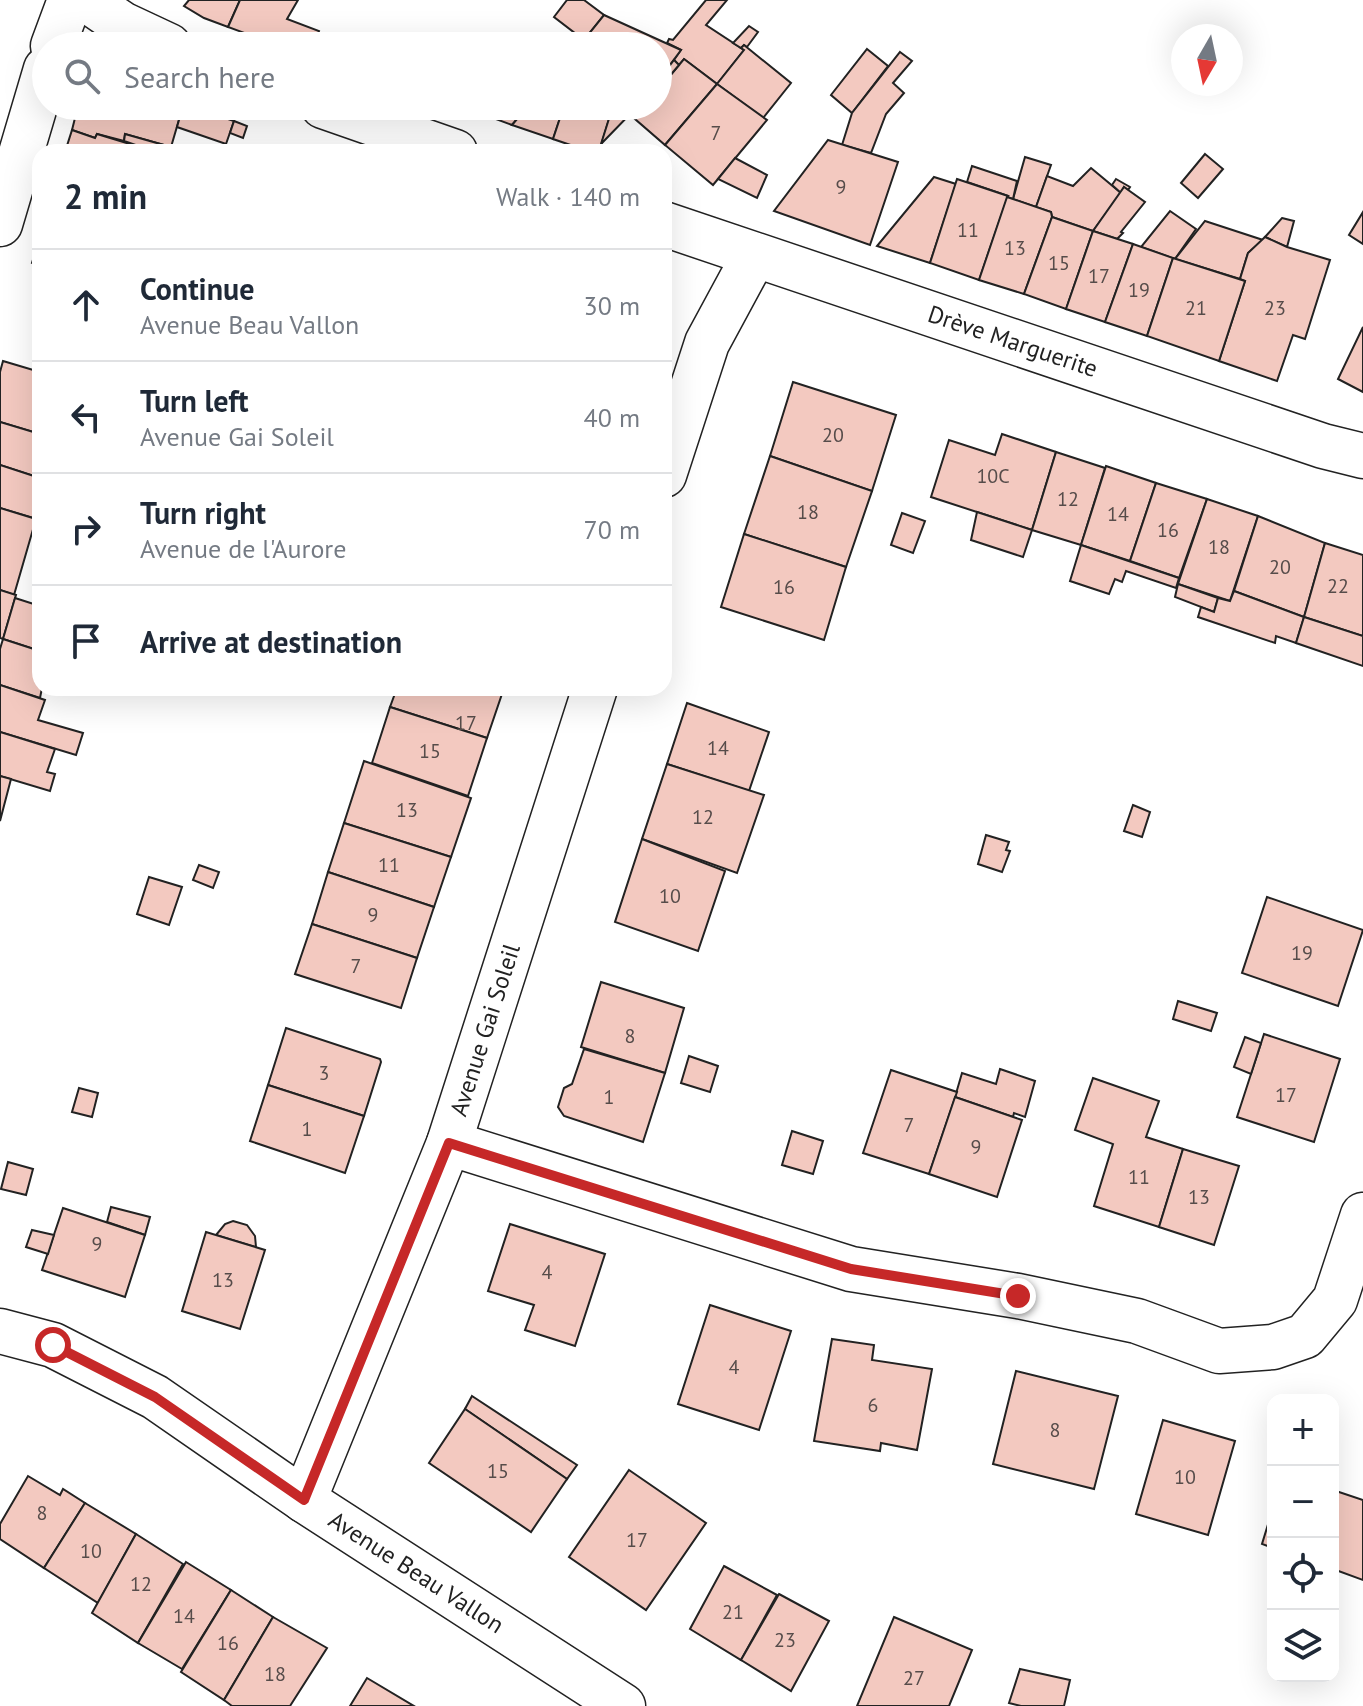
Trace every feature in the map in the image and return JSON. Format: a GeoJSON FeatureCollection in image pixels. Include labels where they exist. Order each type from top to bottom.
{"type":"FeatureCollection","features":[{"type":"Feature","properties":{"kind":"street"},"geometry":{"type":"LineString","coordinates":[[58,32],[70,0]]}},
{"type":"Feature","properties":{"kind":"street"},"geometry":{"type":"LineString","coordinates":[[87,0],[139,32]]}},
{"type":"Feature","properties":{"kind":"street"},"geometry":{"type":"LineString","coordinates":[[0,224],[32,116]]}},
{"type":"Feature","properties":{"kind":"street"},"geometry":{"type":"LineString","coordinates":[[363,120],[432,144]]}},
{"type":"Feature","properties":{"kind":"street","name":"Drève Marguerite"},"geometry":{"type":"LineString","coordinates":[[672,227],[1323,446],[1363,456]]}},
{"type":"Feature","properties":{"kind":"street"},"geometry":{"type":"LineString","coordinates":[[672,450],[707,343],[754,256]]}},
{"type":"Feature","properties":{"kind":"street","name":"Avenue Gai Soleil"},"geometry":{"type":"LineString","coordinates":[[304,1500],[449,1143],[592,696]]}},
{"type":"Feature","properties":{"kind":"street"},"geometry":{"type":"LineString","coordinates":[[449,1143],[851,1269],[1018,1296],[1137,1321],[1219,1351],[1273,1347],[1305,1336],[1335,1300],[1363,1215]]}},
{"type":"Feature","properties":{"kind":"street","name":"Avenue Beau Vallon"},"geometry":{"type":"LineString","coordinates":[[0,1331],[53,1345],[155,1397],[304,1500],[623,1706]]}},
{"type":"Feature","properties":{"kind":"building"},"geometry":{"type":"Polygon","coordinates":[[[189,0],[240,0],[228,27],[184,6],[189,0]]]}},
{"type":"Feature","properties":{"kind":"building"},"geometry":{"type":"Polygon","coordinates":[[[240,0],[298,0],[287,19],[319,31],[242,32],[228,27],[240,0]]]}},
{"type":"Feature","properties":{"kind":"building"},"geometry":{"type":"Polygon","coordinates":[[[567,0],[584,0],[604,15],[590,32],[574,32],[554,17],[567,0]]]}},
{"type":"Feature","properties":{"kind":"building"},"geometry":{"type":"Polygon","coordinates":[[[706,0],[727,0],[706,25],[744,50],[717,84],[684,59],[679,65],[674,60],[681,50],[672,46],[673,40],[706,0]]]}},
{"type":"Feature","properties":{"kind":"building"},"geometry":{"type":"Polygon","coordinates":[[[604,15],[641,32],[590,32],[604,15]]]}},
{"type":"Feature","properties":{"kind":"building"},"geometry":{"type":"Polygon","coordinates":[[[749,26],[758,32],[747,47],[744,45],[741,48],[733,43],[749,26]]]}},
{"type":"Feature","properties":{"kind":"building"},"geometry":{"type":"Polygon","coordinates":[[[744,45],[791,83],[763,118],[717,84],[744,50],[741,48],[744,45]]]}},
{"type":"Feature","properties":{"kind":"building"},"geometry":{"type":"Polygon","coordinates":[[[672,46],[681,50],[672,62],[672,46]]]}},
{"type":"Feature","properties":{"kind":"building"},"geometry":{"type":"Polygon","coordinates":[[[867,49],[888,66],[852,113],[831,95],[867,49]]]}},
{"type":"Feature","properties":{"kind":"building"},"geometry":{"type":"Polygon","coordinates":[[[900,52],[912,61],[893,83],[904,93],[886,114],[871,153],[842,145],[852,113],[900,52]]]}},
{"type":"Feature","properties":{"kind":"building"},"geometry":{"type":"Polygon","coordinates":[[[684,59],[717,84],[664,144],[636,120],[672,120],[672,73],[684,59]]]}},
{"type":"Feature","properties":{"kind":"building"},"geometry":{"type":"Polygon","coordinates":[[[674,60],[679,65],[672,73],[674,60]]]}},
{"type":"Feature","properties":{"kind":"building"},"geometry":{"type":"Polygon","coordinates":[[[717,84],[767,120],[713,185],[672,151],[672,144],[666,144],[717,84]]]}},
{"type":"Feature","properties":{"kind":"building"},"geometry":{"type":"Polygon","coordinates":[[[74,120],[179,120],[172,144],[125,134],[124,141],[97,134],[95,138],[72,130],[74,120]]]}},
{"type":"Feature","properties":{"kind":"building"},"geometry":{"type":"Polygon","coordinates":[[[179,120],[234,121],[226,144],[177,127],[179,120]]]}},
{"type":"Feature","properties":{"kind":"building"},"geometry":{"type":"Polygon","coordinates":[[[498,120],[516,120],[512,125],[498,120]]]}},
{"type":"Feature","properties":{"kind":"building"},"geometry":{"type":"Polygon","coordinates":[[[516,120],[559,120],[553,139],[512,125],[516,120]]]}},
{"type":"Feature","properties":{"kind":"building"},"geometry":{"type":"Polygon","coordinates":[[[559,120],[609,120],[601,144],[568,144],[553,139],[559,120]]]}},
{"type":"Feature","properties":{"kind":"building"},"geometry":{"type":"Polygon","coordinates":[[[609,120],[624,120],[601,144],[609,120]]]}},
{"type":"Feature","properties":{"kind":"building"},"geometry":{"type":"Polygon","coordinates":[[[234,121],[247,126],[243,138],[230,133],[234,121]]]}},
{"type":"Feature","properties":{"kind":"building"},"geometry":{"type":"Polygon","coordinates":[[[72,130],[130,144],[68,144],[72,130]]]}},
{"type":"Feature","properties":{"kind":"building"},"geometry":{"type":"Polygon","coordinates":[[[125,134],[160,144],[133,144],[124,141],[125,134]]]}},
{"type":"Feature","properties":{"kind":"building"},"geometry":{"type":"Polygon","coordinates":[[[828,140],[898,162],[870,245],[774,211],[828,140]]]}},
{"type":"Feature","properties":{"kind":"building"},"geometry":{"type":"Polygon","coordinates":[[[1205,154],[1223,169],[1198,198],[1181,183],[1205,154]]]}},
{"type":"Feature","properties":{"kind":"building"},"geometry":{"type":"Polygon","coordinates":[[[1025,157],[1051,165],[1036,207],[1013,199],[1025,157]]]}},
{"type":"Feature","properties":{"kind":"building"},"geometry":{"type":"Polygon","coordinates":[[[735,158],[767,175],[757,198],[718,179],[735,158]]]}},
{"type":"Feature","properties":{"kind":"building"},"geometry":{"type":"Polygon","coordinates":[[[972,166],[1017,181],[1013,199],[967,182],[972,166]]]}},
{"type":"Feature","properties":{"kind":"building"},"geometry":{"type":"Polygon","coordinates":[[[1091,168],[1121,193],[1093,231],[1052,217],[1051,212],[1036,207],[1047,176],[1073,186],[1091,168]]]}},
{"type":"Feature","properties":{"kind":"building"},"geometry":{"type":"Polygon","coordinates":[[[934,177],[956,184],[930,263],[877,246],[934,177]]]}},
{"type":"Feature","properties":{"kind":"building"},"geometry":{"type":"Polygon","coordinates":[[[957,179],[1008,196],[979,280],[930,263],[957,179]]]}},
{"type":"Feature","properties":{"kind":"building"},"geometry":{"type":"Polygon","coordinates":[[[1116,179],[1130,187],[1128,190],[1124,187],[1121,193],[1112,185],[1116,179]]]}},
{"type":"Feature","properties":{"kind":"building"},"geometry":{"type":"Polygon","coordinates":[[[1124,187],[1145,202],[1117,239],[1093,231],[1124,187]]]}},
{"type":"Feature","properties":{"kind":"building"},"geometry":{"type":"Polygon","coordinates":[[[1007,197],[1051,212],[1052,217],[1024,294],[979,280],[1007,197]]]}},
{"type":"Feature","properties":{"kind":"building"},"geometry":{"type":"Polygon","coordinates":[[[1170,211],[1196,229],[1175,259],[1141,247],[1170,211]]]}},
{"type":"Feature","properties":{"kind":"building"},"geometry":{"type":"Polygon","coordinates":[[[1363,212],[1363,244],[1349,235],[1363,212]]]}},
{"type":"Feature","properties":{"kind":"building"},"geometry":{"type":"Polygon","coordinates":[[[1052,217],[1093,231],[1066,309],[1024,294],[1052,217]]]}},
{"type":"Feature","properties":{"kind":"building"},"geometry":{"type":"Polygon","coordinates":[[[1282,218],[1294,221],[1287,247],[1265,237],[1282,218]]]}},
{"type":"Feature","properties":{"kind":"building"},"geometry":{"type":"Polygon","coordinates":[[[1205,221],[1263,240],[1248,253],[1240,279],[1175,259],[1205,221]]]}},
{"type":"Feature","properties":{"kind":"building"},"geometry":{"type":"Polygon","coordinates":[[[1093,231],[1133,244],[1105,322],[1066,309],[1093,231]]]}},
{"type":"Feature","properties":{"kind":"building"},"geometry":{"type":"Polygon","coordinates":[[[1265,237],[1330,260],[1305,339],[1293,335],[1277,381],[1219,361],[1245,281],[1240,279],[1248,253],[1265,237]]]}},
{"type":"Feature","properties":{"kind":"building"},"geometry":{"type":"Polygon","coordinates":[[[1133,244],[1173,258],[1147,336],[1105,322],[1133,244]]]}},
{"type":"Feature","properties":{"kind":"building"},"geometry":{"type":"Polygon","coordinates":[[[1173,258],[1245,281],[1219,361],[1147,336],[1173,258]]]}},
{"type":"Feature","properties":{"kind":"building"},"geometry":{"type":"Polygon","coordinates":[[[1363,327],[1363,392],[1338,379],[1363,327]]]}},
{"type":"Feature","properties":{"kind":"building"},"geometry":{"type":"Polygon","coordinates":[[[3,361],[32,370],[32,432],[0,422],[0,372],[3,361]]]}},
{"type":"Feature","properties":{"kind":"building"},"geometry":{"type":"Polygon","coordinates":[[[793,382],[896,415],[872,491],[770,456],[793,382]]]}},
{"type":"Feature","properties":{"kind":"building"},"geometry":{"type":"Polygon","coordinates":[[[0,422],[32,432],[32,475],[0,465],[0,422]]]}},
{"type":"Feature","properties":{"kind":"building"},"geometry":{"type":"Polygon","coordinates":[[[1002,434],[1056,452],[1032,530],[931,497],[949,440],[995,455],[1002,434]]]}},
{"type":"Feature","properties":{"kind":"building"},"geometry":{"type":"Polygon","coordinates":[[[1056,452],[1105,468],[1081,545],[1032,530],[1056,452]]]}},
{"type":"Feature","properties":{"kind":"building"},"geometry":{"type":"Polygon","coordinates":[[[770,456],[872,491],[846,567],[744,534],[770,456]]]}},
{"type":"Feature","properties":{"kind":"building"},"geometry":{"type":"Polygon","coordinates":[[[0,465],[32,475],[32,518],[0,508],[0,465]]]}},
{"type":"Feature","properties":{"kind":"building"},"geometry":{"type":"Polygon","coordinates":[[[1106,466],[1156,483],[1130,561],[1081,545],[1106,466]]]}},
{"type":"Feature","properties":{"kind":"building"},"geometry":{"type":"Polygon","coordinates":[[[1156,483],[1207,499],[1179,578],[1130,561],[1156,483]]]}},
{"type":"Feature","properties":{"kind":"building"},"geometry":{"type":"Polygon","coordinates":[[[1207,499],[1258,516],[1230,601],[1178,584],[1207,499]]]}},
{"type":"Feature","properties":{"kind":"building"},"geometry":{"type":"Polygon","coordinates":[[[0,508],[32,518],[32,533],[14,595],[0,590],[0,508]]]}},
{"type":"Feature","properties":{"kind":"building"},"geometry":{"type":"Polygon","coordinates":[[[977,512],[1032,530],[1023,557],[971,540],[977,512]]]}},
{"type":"Feature","properties":{"kind":"building"},"geometry":{"type":"Polygon","coordinates":[[[902,513],[925,521],[913,553],[891,545],[902,513]]]}},
{"type":"Feature","properties":{"kind":"building"},"geometry":{"type":"Polygon","coordinates":[[[1258,516],[1325,543],[1304,617],[1234,591],[1258,516]]]}},
{"type":"Feature","properties":{"kind":"building"},"geometry":{"type":"Polygon","coordinates":[[[744,534],[846,567],[824,640],[721,607],[744,534]]]}},
{"type":"Feature","properties":{"kind":"building"},"geometry":{"type":"Polygon","coordinates":[[[1325,543],[1363,555],[1363,636],[1304,617],[1325,543]]]}},
{"type":"Feature","properties":{"kind":"building"},"geometry":{"type":"Polygon","coordinates":[[[1081,545],[1179,578],[1176,588],[1126,571],[1122,582],[1115,579],[1109,594],[1070,581],[1081,545]]]}},
{"type":"Feature","properties":{"kind":"building"},"geometry":{"type":"Polygon","coordinates":[[[1178,584],[1218,598],[1214,612],[1175,597],[1178,584]]]}},
{"type":"Feature","properties":{"kind":"building"},"geometry":{"type":"Polygon","coordinates":[[[0,590],[16,595],[3,639],[0,638],[0,590]]]}},
{"type":"Feature","properties":{"kind":"building"},"geometry":{"type":"Polygon","coordinates":[[[1234,591],[1304,617],[1296,643],[1276,636],[1275,643],[1198,617],[1201,607],[1214,612],[1218,598],[1230,601],[1234,591]]]}},
{"type":"Feature","properties":{"kind":"building"},"geometry":{"type":"Polygon","coordinates":[[[15,598],[32,603],[32,648],[3,639],[15,598]]]}},
{"type":"Feature","properties":{"kind":"building"},"geometry":{"type":"Polygon","coordinates":[[[1304,617],[1363,636],[1363,666],[1296,643],[1304,617]]]}},
{"type":"Feature","properties":{"kind":"building"},"geometry":{"type":"Polygon","coordinates":[[[3,639],[32,648],[32,695],[0,685],[3,639]]]}},
{"type":"Feature","properties":{"kind":"building"},"geometry":{"type":"Polygon","coordinates":[[[0,685],[45,700],[38,720],[83,733],[76,755],[0,732],[0,685]]]}},
{"type":"Feature","properties":{"kind":"building"},"geometry":{"type":"Polygon","coordinates":[[[394,696],[501,696],[487,738],[390,707],[394,696]]]}},
{"type":"Feature","properties":{"kind":"building"},"geometry":{"type":"Polygon","coordinates":[[[687,703],[769,732],[749,791],[667,764],[687,703]]]}},
{"type":"Feature","properties":{"kind":"building"},"geometry":{"type":"Polygon","coordinates":[[[390,707],[487,738],[468,796],[372,763],[390,707]]]}},
{"type":"Feature","properties":{"kind":"building"},"geometry":{"type":"Polygon","coordinates":[[[0,732],[55,749],[47,772],[55,774],[50,791],[0,776],[0,732]]]}},
{"type":"Feature","properties":{"kind":"building"},"geometry":{"type":"Polygon","coordinates":[[[364,761],[471,798],[451,857],[344,823],[364,761]]]}},
{"type":"Feature","properties":{"kind":"building"},"geometry":{"type":"Polygon","coordinates":[[[667,764],[764,795],[737,873],[642,839],[667,764]]]}},
{"type":"Feature","properties":{"kind":"building"},"geometry":{"type":"Polygon","coordinates":[[[0,776],[11,779],[0,821],[0,776]]]}},
{"type":"Feature","properties":{"kind":"building"},"geometry":{"type":"Polygon","coordinates":[[[1133,805],[1150,812],[1142,837],[1124,831],[1133,805]]]}},
{"type":"Feature","properties":{"kind":"building"},"geometry":{"type":"Polygon","coordinates":[[[344,823],[451,857],[434,907],[328,872],[344,823]]]}},
{"type":"Feature","properties":{"kind":"building"},"geometry":{"type":"Polygon","coordinates":[[[986,835],[1009,842],[1006,850],[1010,851],[1002,872],[978,864],[986,835]]]}},
{"type":"Feature","properties":{"kind":"building"},"geometry":{"type":"Polygon","coordinates":[[[642,839],[725,871],[698,951],[615,922],[642,839]]]}},
{"type":"Feature","properties":{"kind":"building"},"geometry":{"type":"Polygon","coordinates":[[[199,865],[219,872],[213,888],[193,880],[199,865]]]}},
{"type":"Feature","properties":{"kind":"building"},"geometry":{"type":"Polygon","coordinates":[[[328,872],[434,907],[417,958],[312,924],[328,872]]]}},
{"type":"Feature","properties":{"kind":"building"},"geometry":{"type":"Polygon","coordinates":[[[149,877],[182,887],[169,925],[137,914],[149,877]]]}},
{"type":"Feature","properties":{"kind":"building"},"geometry":{"type":"Polygon","coordinates":[[[1267,897],[1363,930],[1338,1006],[1242,973],[1267,897]]]}},
{"type":"Feature","properties":{"kind":"building"},"geometry":{"type":"Polygon","coordinates":[[[312,924],[417,958],[401,1008],[295,974],[312,924]]]}},
{"type":"Feature","properties":{"kind":"building"},"geometry":{"type":"Polygon","coordinates":[[[601,982],[684,1008],[665,1073],[581,1047],[601,982]]]}},
{"type":"Feature","properties":{"kind":"building"},"geometry":{"type":"Polygon","coordinates":[[[1178,1001],[1217,1013],[1211,1031],[1173,1019],[1178,1001]]]}},
{"type":"Feature","properties":{"kind":"building"},"geometry":{"type":"Polygon","coordinates":[[[286,1028],[380,1059],[364,1116],[268,1085],[286,1028]]]}},
{"type":"Feature","properties":{"kind":"building"},"geometry":{"type":"Polygon","coordinates":[[[1264,1034],[1340,1059],[1314,1142],[1237,1117],[1264,1034]]]}},
{"type":"Feature","properties":{"kind":"building"},"geometry":{"type":"Polygon","coordinates":[[[1245,1037],[1261,1043],[1251,1074],[1234,1067],[1245,1037]]]}},
{"type":"Feature","properties":{"kind":"building"},"geometry":{"type":"Polygon","coordinates":[[[584,1049],[665,1073],[643,1142],[564,1116],[558,1107],[564,1088],[572,1084],[584,1049]]]}},
{"type":"Feature","properties":{"kind":"building"},"geometry":{"type":"Polygon","coordinates":[[[689,1056],[718,1066],[710,1092],[681,1083],[689,1056]]]}},
{"type":"Feature","properties":{"kind":"building"},"geometry":{"type":"Polygon","coordinates":[[[1000,1069],[1035,1081],[1025,1117],[1014,1113],[1013,1117],[955,1097],[962,1073],[996,1084],[1000,1069]]]}},
{"type":"Feature","properties":{"kind":"building"},"geometry":{"type":"Polygon","coordinates":[[[891,1070],[957,1092],[929,1174],[863,1153],[891,1070]]]}},
{"type":"Feature","properties":{"kind":"building"},"geometry":{"type":"Polygon","coordinates":[[[1093,1078],[1159,1101],[1146,1137],[1183,1149],[1159,1227],[1094,1206],[1113,1144],[1075,1130],[1093,1078]]]}},
{"type":"Feature","properties":{"kind":"building"},"geometry":{"type":"Polygon","coordinates":[[[268,1085],[364,1116],[345,1173],[250,1141],[268,1085]]]}},
{"type":"Feature","properties":{"kind":"building"},"geometry":{"type":"Polygon","coordinates":[[[79,1088],[98,1093],[92,1117],[72,1112],[79,1088]]]}},
{"type":"Feature","properties":{"kind":"building"},"geometry":{"type":"Polygon","coordinates":[[[955,1097],[1022,1120],[997,1197],[929,1174],[955,1097]]]}},
{"type":"Feature","properties":{"kind":"building"},"geometry":{"type":"Polygon","coordinates":[[[792,1131],[823,1141],[813,1174],[782,1165],[792,1131]]]}},
{"type":"Feature","properties":{"kind":"building"},"geometry":{"type":"Polygon","coordinates":[[[1183,1149],[1239,1166],[1214,1245],[1159,1227],[1183,1149]]]}},
{"type":"Feature","properties":{"kind":"building"},"geometry":{"type":"Polygon","coordinates":[[[8,1162],[33,1169],[26,1195],[1,1189],[8,1162]]]}},
{"type":"Feature","properties":{"kind":"building"},"geometry":{"type":"Polygon","coordinates":[[[111,1207],[150,1217],[145,1235],[107,1222],[111,1207]]]}},
{"type":"Feature","properties":{"kind":"building"},"geometry":{"type":"Polygon","coordinates":[[[63,1208],[145,1235],[125,1297],[42,1270],[63,1208]]]}},
{"type":"Feature","properties":{"kind":"building"},"geometry":{"type":"Polygon","coordinates":[[[233,1221],[247,1225],[255,1236],[256,1247],[216,1235],[225,1224],[233,1221]]]}},
{"type":"Feature","properties":{"kind":"building"},"geometry":{"type":"Polygon","coordinates":[[[510,1224],[605,1254],[575,1346],[525,1330],[534,1305],[488,1291],[510,1224]]]}},
{"type":"Feature","properties":{"kind":"building"},"geometry":{"type":"Polygon","coordinates":[[[32,1230],[54,1235],[48,1254],[26,1247],[32,1230]]]}},
{"type":"Feature","properties":{"kind":"building"},"geometry":{"type":"Polygon","coordinates":[[[206,1232],[265,1250],[240,1329],[182,1311],[206,1232]]]}},
{"type":"Feature","properties":{"kind":"building"},"geometry":{"type":"Polygon","coordinates":[[[710,1305],[791,1331],[759,1430],[678,1404],[710,1305]]]}},
{"type":"Feature","properties":{"kind":"building"},"geometry":{"type":"Polygon","coordinates":[[[832,1339],[874,1345],[872,1360],[932,1369],[917,1450],[881,1443],[880,1451],[814,1441],[832,1339]]]}},
{"type":"Feature","properties":{"kind":"building"},"geometry":{"type":"Polygon","coordinates":[[[1016,1371],[1118,1396],[1094,1489],[993,1464],[1016,1371]]]}},
{"type":"Feature","properties":{"kind":"building"},"geometry":{"type":"Polygon","coordinates":[[[472,1396],[577,1465],[567,1479],[465,1409],[472,1396]]]}},
{"type":"Feature","properties":{"kind":"building"},"geometry":{"type":"Polygon","coordinates":[[[465,1409],[567,1479],[531,1532],[429,1463],[465,1409]]]}},
{"type":"Feature","properties":{"kind":"building"},"geometry":{"type":"Polygon","coordinates":[[[1163,1420],[1235,1441],[1208,1535],[1136,1514],[1163,1420]]]}},
{"type":"Feature","properties":{"kind":"building"},"geometry":{"type":"Polygon","coordinates":[[[629,1470],[706,1523],[646,1610],[569,1557],[629,1470]]]}},
{"type":"Feature","properties":{"kind":"building"},"geometry":{"type":"Polygon","coordinates":[[[28,1476],[60,1495],[63,1489],[85,1503],[44,1568],[0,1539],[0,1524],[28,1476]]]}},
{"type":"Feature","properties":{"kind":"building"},"geometry":{"type":"Polygon","coordinates":[[[1339,1492],[1363,1500],[1363,1580],[1339,1571],[1339,1492]]]}},
{"type":"Feature","properties":{"kind":"building"},"geometry":{"type":"Polygon","coordinates":[[[85,1503],[136,1534],[98,1603],[44,1568],[85,1503]]]}},
{"type":"Feature","properties":{"kind":"building"},"geometry":{"type":"Polygon","coordinates":[[[1267,1528],[1267,1546],[1262,1544],[1267,1528]]]}},
{"type":"Feature","properties":{"kind":"building"},"geometry":{"type":"Polygon","coordinates":[[[136,1534],[183,1564],[138,1643],[92,1613],[136,1534]]]}},
{"type":"Feature","properties":{"kind":"building"},"geometry":{"type":"Polygon","coordinates":[[[186,1562],[231,1590],[182,1669],[138,1643],[186,1562]]]}},
{"type":"Feature","properties":{"kind":"building"},"geometry":{"type":"Polygon","coordinates":[[[724,1566],[777,1595],[741,1660],[690,1629],[724,1566]]]}},
{"type":"Feature","properties":{"kind":"building"},"geometry":{"type":"Polygon","coordinates":[[[231,1590],[273,1617],[224,1700],[181,1672],[231,1590]]]}},
{"type":"Feature","properties":{"kind":"building"},"geometry":{"type":"Polygon","coordinates":[[[779,1594],[829,1621],[791,1691],[741,1660],[779,1594]]]}},
{"type":"Feature","properties":{"kind":"building"},"geometry":{"type":"Polygon","coordinates":[[[273,1617],[327,1648],[290,1706],[232,1706],[224,1700],[273,1617]]]}},
{"type":"Feature","properties":{"kind":"building"},"geometry":{"type":"Polygon","coordinates":[[[894,1617],[972,1650],[949,1706],[857,1706],[894,1617]]]}},
{"type":"Feature","properties":{"kind":"building"},"geometry":{"type":"Polygon","coordinates":[[[1020,1669],[1070,1680],[1064,1706],[1009,1703],[1020,1669]]]}},
{"type":"Feature","properties":{"kind":"building"},"geometry":{"type":"Polygon","coordinates":[[[367,1678],[414,1706],[350,1706],[367,1678]]]}},
{"type":"Feature","properties":{"kind":"route"},"geometry":{"type":"LineString","coordinates":[[53,1345],[155,1397],[304,1500],[449,1143],[851,1269],[1018,1296]]}}]}
